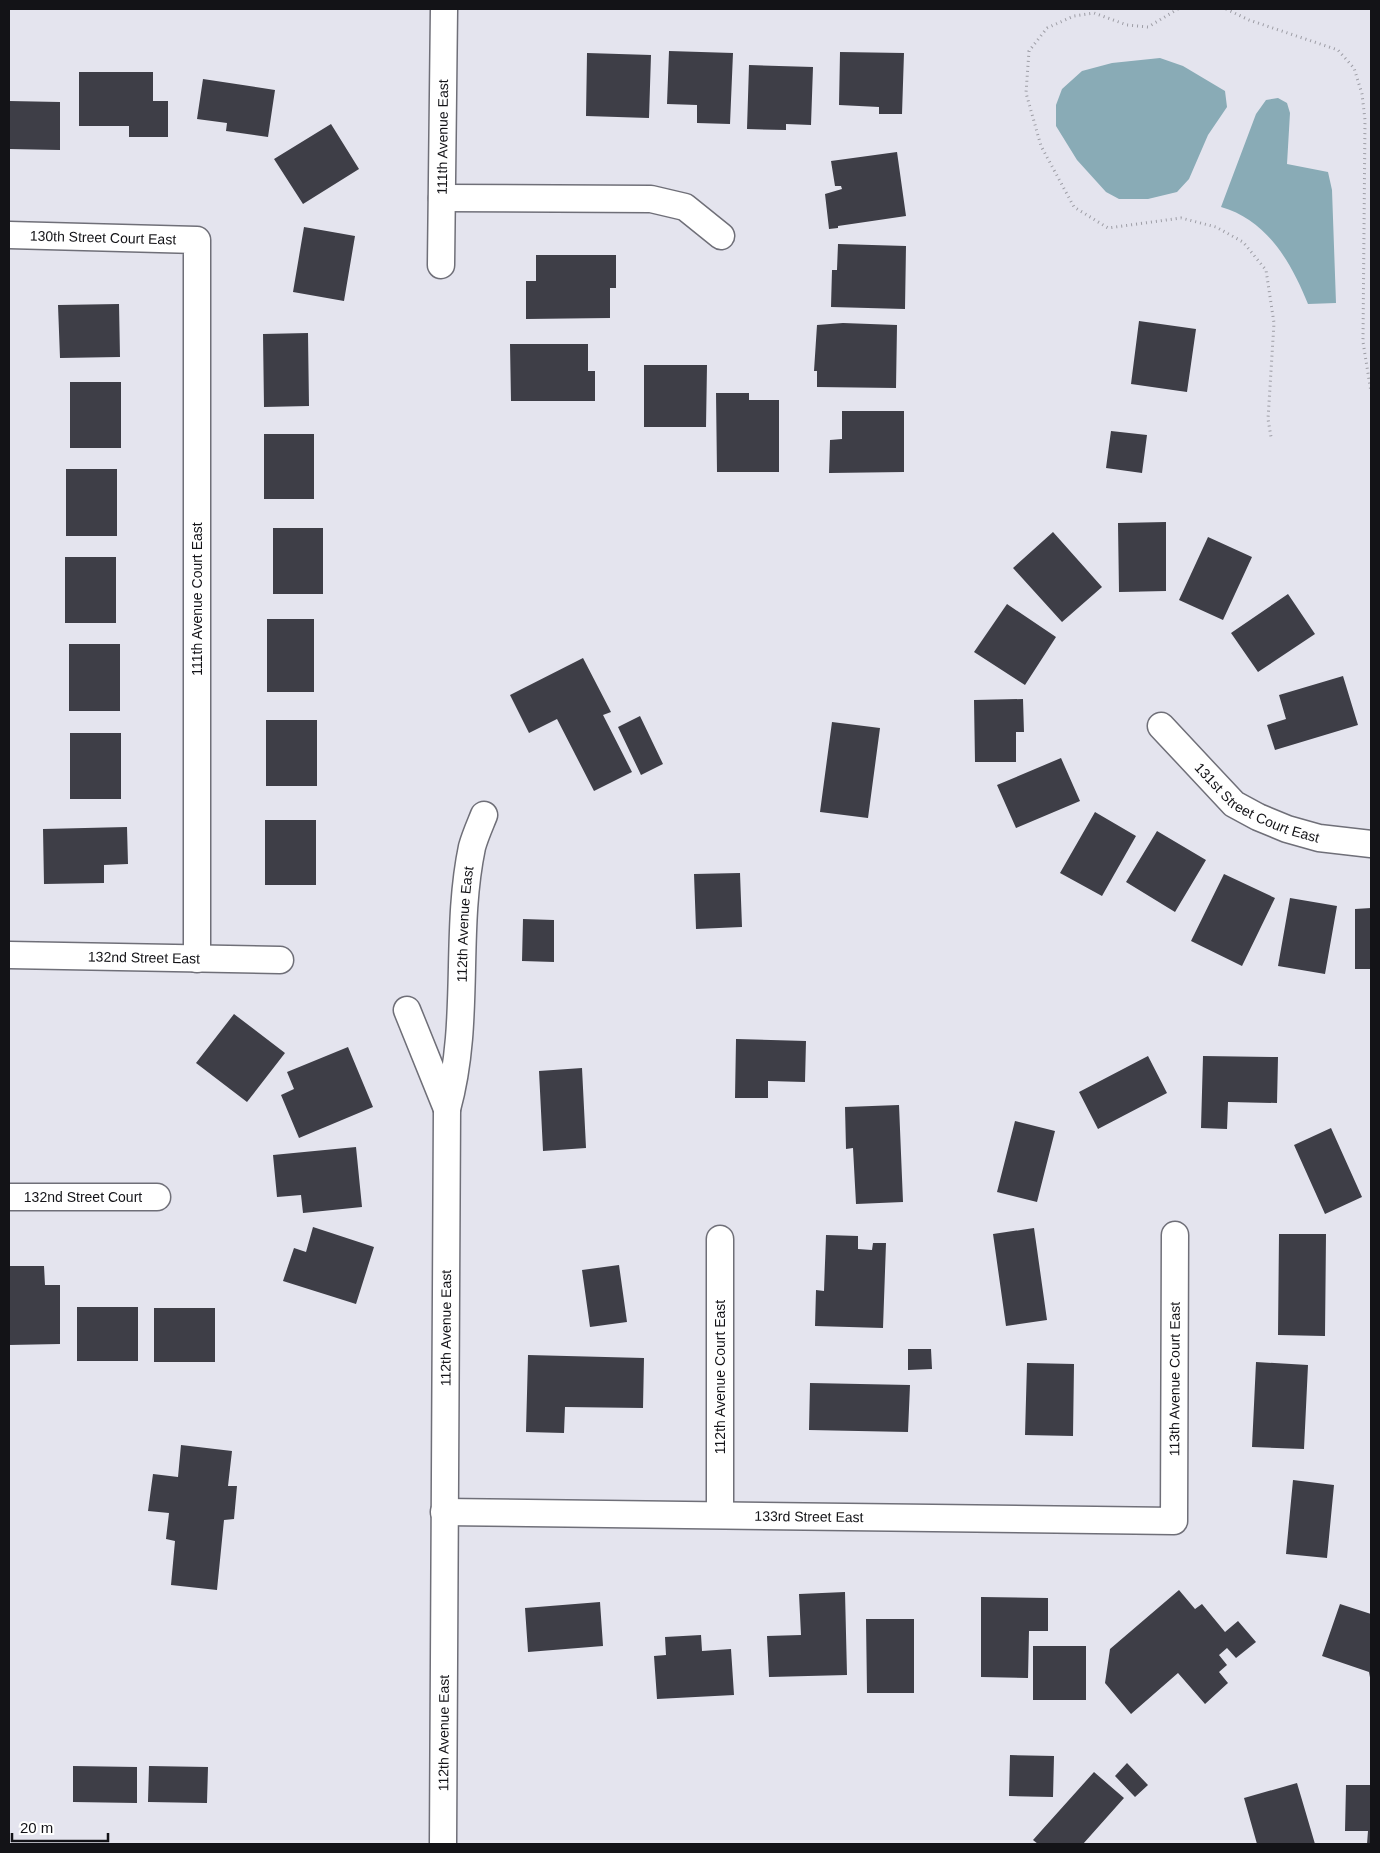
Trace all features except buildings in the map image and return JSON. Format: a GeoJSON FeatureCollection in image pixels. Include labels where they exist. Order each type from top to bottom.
{"type":"FeatureCollection","features":[{"type":"Feature","properties":{"kind":"street","name":"111th Avenue East"},"geometry":{"type":"LineString","coordinates":[[441,265],[444,9]]}},
{"type":"Feature","properties":{"kind":"street"},"geometry":{"type":"LineString","coordinates":[[442,198],[651,199],[686,207],[721,236]]}},
{"type":"Feature","properties":{"kind":"street","name":"130th Street Court East"},"geometry":{"type":"LineString","coordinates":[[9,236],[197,240]]}},
{"type":"Feature","properties":{"kind":"street","name":"111th Avenue Court East"},"geometry":{"type":"LineString","coordinates":[[197,240],[197,959]]}},
{"type":"Feature","properties":{"kind":"street","name":"131st Street Court East"},"geometry":{"type":"LineString","coordinates":[[1161,726],[1234,804],[1258,817],[1287,829],[1320,838],[1371,844]]}},
{"type":"Feature","properties":{"kind":"street","name":"112th Avenue East"},"geometry":{"type":"LineString","coordinates":[[443,1844],[448,1109],[460,1053],[466,883],[473,845],[484,815]]}},
{"type":"Feature","properties":{"kind":"street","name":"132nd Street East"},"geometry":{"type":"LineString","coordinates":[[9,955],[280,960]]}},
{"type":"Feature","properties":{"kind":"street"},"geometry":{"type":"LineString","coordinates":[[407,1010],[448,1109]]}},
{"type":"Feature","properties":{"kind":"street","name":"132nd Street Court"},"geometry":{"type":"LineString","coordinates":[[9,1197],[157,1197]]}},
{"type":"Feature","properties":{"kind":"street","name":"113th Avenue Court East"},"geometry":{"type":"LineString","coordinates":[[1174,1521],[1176,1235]]}},
{"type":"Feature","properties":{"kind":"street","name":"112th Avenue Court East"},"geometry":{"type":"LineString","coordinates":[[720,1239],[720,1514]]}},
{"type":"Feature","properties":{"kind":"street","name":"133rd Street East"},"geometry":{"type":"LineString","coordinates":[[444,1512],[1174,1521]]}},
{"type":"Feature","properties":{"kind":"path"},"geometry":{"type":"LineString","coordinates":[[1178,9],[1148,27],[1127,25],[1094,13],[1074,16],[1047,28],[1029,50],[1026,93],[1041,146],[1074,207],[1108,228],[1181,218],[1216,227],[1244,242],[1266,270],[1274,324],[1268,419],[1271,437]]}},
{"type":"Feature","properties":{"kind":"path"},"geometry":{"type":"LineString","coordinates":[[1226,9],[1249,20],[1338,50],[1354,68],[1362,94],[1365,120],[1363,342],[1371,392]]}},
{"type":"Feature","properties":{"kind":"water"},"geometry":{"type":"Polygon","coordinates":[[[1160,58],[1183,66],[1225,91],[1227,107],[1208,135],[1189,179],[1177,192],[1148,199],[1119,199],[1106,192],[1077,160],[1056,126],[1056,105],[1062,89],[1082,71],[1112,63],[1160,58]]]}},
{"type":"Feature","properties":{"kind":"water"},"geometry":{"type":"Polygon","coordinates":[[[1278,98],[1287,103],[1290,113],[1287,164],[1328,172],[1332,190],[1336,303],[1308,304],[1285,258],[1264,232],[1237,213],[1221,207],[1256,114],[1266,100],[1278,98]]]}}]}
